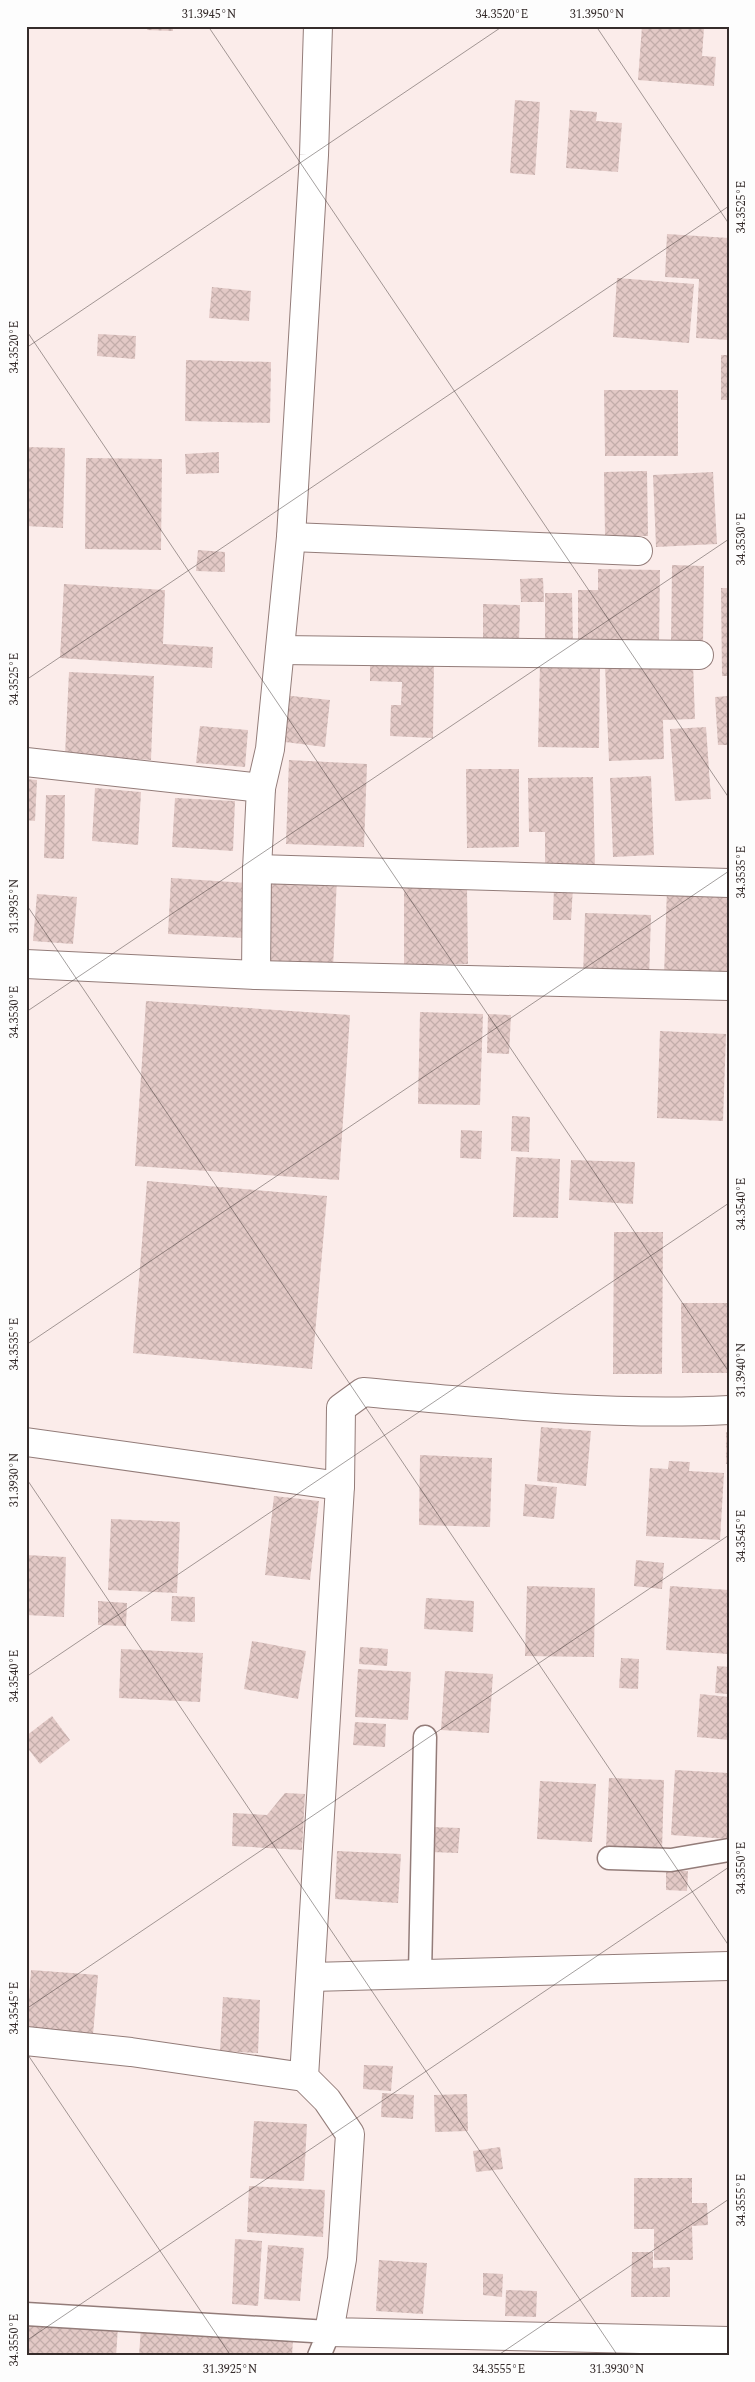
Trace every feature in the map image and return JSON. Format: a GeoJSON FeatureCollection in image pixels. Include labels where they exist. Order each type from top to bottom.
{"type":"FeatureCollection","features":[{"type":"Feature","properties":{"kind":"street"},"geometry":{"type":"LineString","coordinates":[[256,975],[257,870],[261,788],[270,750],[291,537],[314,155],[318,26]]}},
{"type":"Feature","properties":{"kind":"street"},"geometry":{"type":"LineString","coordinates":[[291,537],[638,551]]}},
{"type":"Feature","properties":{"kind":"street"},"geometry":{"type":"LineString","coordinates":[[280,650],[699,655]]}},
{"type":"Feature","properties":{"kind":"street"},"geometry":{"type":"LineString","coordinates":[[26,762],[261,788]]}},
{"type":"Feature","properties":{"kind":"street"},"geometry":{"type":"LineString","coordinates":[[257,870],[729,883]]}},
{"type":"Feature","properties":{"kind":"street"},"geometry":{"type":"LineString","coordinates":[[26,964],[256,975],[729,986]]}},
{"type":"Feature","properties":{"kind":"street"},"geometry":{"type":"LineString","coordinates":[[304,2077],[340,1486],[341,1408],[363,1392],[532,1407],[673,1413],[729,1410]]}},
{"type":"Feature","properties":{"kind":"street"},"geometry":{"type":"LineString","coordinates":[[26,1442],[340,1486]]}},
{"type":"Feature","properties":{"kind":"street"},"geometry":{"type":"LineString","coordinates":[[311,1977],[729,1966]]}},
{"type":"Feature","properties":{"kind":"street"},"geometry":{"type":"LineString","coordinates":[[26,2041],[132,2052],[304,2077],[327,2100],[350,2134],[342,2259],[324,2344],[729,2341]]}},
{"type":"Feature","properties":{"kind":"lane"},"geometry":{"type":"LineString","coordinates":[[420,1974],[424,1737]]}},
{"type":"Feature","properties":{"kind":"lane"},"geometry":{"type":"LineString","coordinates":[[609,1858],[671,1860],[729,1850]]}},
{"type":"Feature","properties":{"kind":"lane"},"geometry":{"type":"LineString","coordinates":[[26,2314],[324,2344]]}},
{"type":"Feature","properties":{"kind":"building"},"geometry":{"type":"Polygon","coordinates":[[[148,26],[173,26],[173,31],[147,30],[148,26]]]}},
{"type":"Feature","properties":{"kind":"building"},"geometry":{"type":"Polygon","coordinates":[[[642,26],[692,26],[704,28],[702,56],[716,57],[714,86],[638,80],[642,26]]]}},
{"type":"Feature","properties":{"kind":"building"},"geometry":{"type":"Polygon","coordinates":[[[515,100],[540,102],[535,175],[510,173],[515,100]]]}},
{"type":"Feature","properties":{"kind":"building"},"geometry":{"type":"Polygon","coordinates":[[[570,110],[597,112],[596,121],[622,123],[618,172],[566,168],[570,110]]]}},
{"type":"Feature","properties":{"kind":"building"},"geometry":{"type":"Polygon","coordinates":[[[667,234],[729,238],[729,340],[696,338],[699,279],[665,277],[667,234]]]}},
{"type":"Feature","properties":{"kind":"building"},"geometry":{"type":"Polygon","coordinates":[[[617,278],[694,284],[689,343],[613,337],[617,278]]]}},
{"type":"Feature","properties":{"kind":"building"},"geometry":{"type":"Polygon","coordinates":[[[212,287],[251,291],[249,321],[209,318],[212,287]]]}},
{"type":"Feature","properties":{"kind":"building"},"geometry":{"type":"Polygon","coordinates":[[[98,334],[136,336],[135,359],[97,356],[98,334]]]}},
{"type":"Feature","properties":{"kind":"building"},"geometry":{"type":"Polygon","coordinates":[[[721,355],[729,355],[729,400],[721,400],[721,355]]]}},
{"type":"Feature","properties":{"kind":"building"},"geometry":{"type":"Polygon","coordinates":[[[186,360],[271,362],[270,423],[185,421],[186,360]]]}},
{"type":"Feature","properties":{"kind":"building"},"geometry":{"type":"Polygon","coordinates":[[[604,390],[678,390],[678,456],[605,456],[604,390]]]}},
{"type":"Feature","properties":{"kind":"building"},"geometry":{"type":"Polygon","coordinates":[[[26,447],[65,448],[63,528],[26,526],[26,447]]]}},
{"type":"Feature","properties":{"kind":"building"},"geometry":{"type":"Polygon","coordinates":[[[219,452],[219,473],[186,474],[185,454],[219,452]]]}},
{"type":"Feature","properties":{"kind":"building"},"geometry":{"type":"Polygon","coordinates":[[[86,458],[162,459],[161,550],[85,549],[86,458]]]}},
{"type":"Feature","properties":{"kind":"building"},"geometry":{"type":"Polygon","coordinates":[[[647,471],[648,536],[605,536],[604,472],[647,471]]]}},
{"type":"Feature","properties":{"kind":"building"},"geometry":{"type":"Polygon","coordinates":[[[713,472],[717,544],[656,547],[653,475],[713,472]]]}},
{"type":"Feature","properties":{"kind":"building"},"geometry":{"type":"Polygon","coordinates":[[[198,550],[225,552],[225,572],[196,571],[198,550]]]}},
{"type":"Feature","properties":{"kind":"building"},"geometry":{"type":"Polygon","coordinates":[[[672,565],[704,566],[703,645],[671,645],[672,565]]]}},
{"type":"Feature","properties":{"kind":"building"},"geometry":{"type":"Polygon","coordinates":[[[598,569],[660,570],[659,645],[578,644],[578,590],[598,590],[598,569]]]}},
{"type":"Feature","properties":{"kind":"building"},"geometry":{"type":"Polygon","coordinates":[[[543,578],[544,602],[521,602],[520,579],[543,578]]]}},
{"type":"Feature","properties":{"kind":"building"},"geometry":{"type":"Polygon","coordinates":[[[64,584],[165,590],[163,644],[213,647],[212,668],[60,658],[64,584]]]}},
{"type":"Feature","properties":{"kind":"building"},"geometry":{"type":"Polygon","coordinates":[[[721,588],[729,588],[729,676],[722,676],[721,588]]]}},
{"type":"Feature","properties":{"kind":"building"},"geometry":{"type":"Polygon","coordinates":[[[545,593],[572,593],[573,647],[545,646],[545,593]]]}},
{"type":"Feature","properties":{"kind":"building"},"geometry":{"type":"Polygon","coordinates":[[[483,604],[520,605],[519,643],[483,642],[483,604]]]}},
{"type":"Feature","properties":{"kind":"building"},"geometry":{"type":"Polygon","coordinates":[[[370,660],[434,662],[433,738],[390,736],[391,705],[401,705],[402,682],[370,681],[370,660]]]}},
{"type":"Feature","properties":{"kind":"building"},"geometry":{"type":"Polygon","coordinates":[[[540,663],[600,664],[599,748],[538,747],[540,663]]]}},
{"type":"Feature","properties":{"kind":"building"},"geometry":{"type":"Polygon","coordinates":[[[693,663],[695,719],[663,720],[664,759],[609,761],[605,666],[693,663]]]}},
{"type":"Feature","properties":{"kind":"building"},"geometry":{"type":"Polygon","coordinates":[[[69,672],[154,676],[151,760],[65,755],[69,672]]]}},
{"type":"Feature","properties":{"kind":"building"},"geometry":{"type":"Polygon","coordinates":[[[282,695],[330,700],[325,747],[277,741],[282,695]]]}},
{"type":"Feature","properties":{"kind":"building"},"geometry":{"type":"Polygon","coordinates":[[[729,696],[729,745],[718,745],[715,697],[729,696]]]}},
{"type":"Feature","properties":{"kind":"building"},"geometry":{"type":"Polygon","coordinates":[[[200,726],[248,730],[245,767],[196,763],[200,726]]]}},
{"type":"Feature","properties":{"kind":"building"},"geometry":{"type":"Polygon","coordinates":[[[706,727],[711,799],[675,801],[670,729],[706,727]]]}},
{"type":"Feature","properties":{"kind":"building"},"geometry":{"type":"Polygon","coordinates":[[[289,760],[367,764],[364,847],[286,844],[289,760]]]}},
{"type":"Feature","properties":{"kind":"building"},"geometry":{"type":"Polygon","coordinates":[[[466,769],[519,769],[519,847],[467,848],[466,769]]]}},
{"type":"Feature","properties":{"kind":"building"},"geometry":{"type":"Polygon","coordinates":[[[651,776],[654,855],[613,857],[610,778],[651,776]]]}},
{"type":"Feature","properties":{"kind":"building"},"geometry":{"type":"Polygon","coordinates":[[[593,777],[595,867],[545,868],[545,832],[529,832],[528,778],[593,777]]]}},
{"type":"Feature","properties":{"kind":"building"},"geometry":{"type":"Polygon","coordinates":[[[26,779],[37,780],[35,821],[26,820],[26,779]]]}},
{"type":"Feature","properties":{"kind":"building"},"geometry":{"type":"Polygon","coordinates":[[[95,788],[141,792],[138,845],[92,841],[95,788]]]}},
{"type":"Feature","properties":{"kind":"building"},"geometry":{"type":"Polygon","coordinates":[[[46,795],[65,795],[64,859],[44,858],[46,795]]]}},
{"type":"Feature","properties":{"kind":"building"},"geometry":{"type":"Polygon","coordinates":[[[175,798],[235,801],[233,851],[172,847],[175,798]]]}},
{"type":"Feature","properties":{"kind":"building"},"geometry":{"type":"Polygon","coordinates":[[[269,873],[337,876],[333,969],[265,966],[269,873]]]}},
{"type":"Feature","properties":{"kind":"building"},"geometry":{"type":"Polygon","coordinates":[[[171,878],[247,883],[244,938],[168,934],[171,878]]]}},
{"type":"Feature","properties":{"kind":"building"},"geometry":{"type":"Polygon","coordinates":[[[554,885],[573,887],[571,920],[553,920],[554,885]]]}},
{"type":"Feature","properties":{"kind":"building"},"geometry":{"type":"Polygon","coordinates":[[[404,887],[467,888],[468,964],[404,964],[404,887]]]}},
{"type":"Feature","properties":{"kind":"building"},"geometry":{"type":"Polygon","coordinates":[[[667,888],[729,891],[729,980],[664,976],[667,888]]]}},
{"type":"Feature","properties":{"kind":"building"},"geometry":{"type":"Polygon","coordinates":[[[37,894],[77,897],[73,944],[33,941],[37,894]]]}},
{"type":"Feature","properties":{"kind":"building"},"geometry":{"type":"Polygon","coordinates":[[[585,913],[651,915],[649,981],[583,978],[585,913]]]}},
{"type":"Feature","properties":{"kind":"building"},"geometry":{"type":"Polygon","coordinates":[[[146,1001],[350,1015],[339,1180],[135,1166],[146,1001]]]}},
{"type":"Feature","properties":{"kind":"building"},"geometry":{"type":"Polygon","coordinates":[[[420,1012],[483,1014],[480,1105],[418,1104],[420,1012]]]}},
{"type":"Feature","properties":{"kind":"building"},"geometry":{"type":"Polygon","coordinates":[[[488,1014],[511,1015],[509,1054],[487,1053],[488,1014]]]}},
{"type":"Feature","properties":{"kind":"building"},"geometry":{"type":"Polygon","coordinates":[[[660,1031],[726,1034],[723,1121],[657,1118],[660,1031]]]}},
{"type":"Feature","properties":{"kind":"building"},"geometry":{"type":"Polygon","coordinates":[[[512,1116],[530,1117],[529,1152],[511,1151],[512,1116]]]}},
{"type":"Feature","properties":{"kind":"building"},"geometry":{"type":"Polygon","coordinates":[[[461,1130],[482,1131],[481,1159],[460,1158],[461,1130]]]}},
{"type":"Feature","properties":{"kind":"building"},"geometry":{"type":"Polygon","coordinates":[[[516,1157],[560,1159],[558,1218],[513,1217],[516,1157]]]}},
{"type":"Feature","properties":{"kind":"building"},"geometry":{"type":"Polygon","coordinates":[[[571,1160],[635,1162],[633,1204],[569,1200],[571,1160]]]}},
{"type":"Feature","properties":{"kind":"building"},"geometry":{"type":"Polygon","coordinates":[[[147,1181],[327,1196],[312,1369],[133,1353],[147,1181]]]}},
{"type":"Feature","properties":{"kind":"building"},"geometry":{"type":"Polygon","coordinates":[[[614,1232],[663,1232],[662,1374],[613,1374],[614,1232]]]}},
{"type":"Feature","properties":{"kind":"building"},"geometry":{"type":"Polygon","coordinates":[[[681,1303],[729,1303],[729,1373],[682,1373],[681,1303]]]}},
{"type":"Feature","properties":{"kind":"building"},"geometry":{"type":"Polygon","coordinates":[[[541,1427],[591,1431],[586,1486],[537,1481],[541,1427]]]}},
{"type":"Feature","properties":{"kind":"building"},"geometry":{"type":"Polygon","coordinates":[[[726,1432],[729,1432],[729,1464],[726,1464],[726,1432]]]}},
{"type":"Feature","properties":{"kind":"building"},"geometry":{"type":"Polygon","coordinates":[[[420,1455],[492,1458],[490,1527],[419,1525],[420,1455]]]}},
{"type":"Feature","properties":{"kind":"building"},"geometry":{"type":"Polygon","coordinates":[[[669,1461],[690,1462],[689,1471],[724,1473],[720,1540],[646,1536],[650,1468],[668,1469],[669,1461]]]}},
{"type":"Feature","properties":{"kind":"building"},"geometry":{"type":"Polygon","coordinates":[[[525,1484],[557,1487],[554,1519],[523,1516],[525,1484]]]}},
{"type":"Feature","properties":{"kind":"building"},"geometry":{"type":"Polygon","coordinates":[[[274,1496],[319,1501],[310,1580],[265,1575],[274,1496]]]}},
{"type":"Feature","properties":{"kind":"building"},"geometry":{"type":"Polygon","coordinates":[[[111,1519],[180,1522],[177,1593],[108,1590],[111,1519]]]}},
{"type":"Feature","properties":{"kind":"building"},"geometry":{"type":"Polygon","coordinates":[[[26,1555],[66,1557],[64,1617],[26,1615],[26,1555]]]}},
{"type":"Feature","properties":{"kind":"building"},"geometry":{"type":"Polygon","coordinates":[[[636,1560],[664,1563],[662,1589],[634,1586],[636,1560]]]}},
{"type":"Feature","properties":{"kind":"building"},"geometry":{"type":"Polygon","coordinates":[[[527,1586],[595,1588],[594,1657],[525,1656],[527,1586]]]}},
{"type":"Feature","properties":{"kind":"building"},"geometry":{"type":"Polygon","coordinates":[[[670,1586],[729,1590],[729,1654],[666,1650],[670,1586]]]}},
{"type":"Feature","properties":{"kind":"building"},"geometry":{"type":"Polygon","coordinates":[[[172,1596],[195,1597],[195,1622],[171,1621],[172,1596]]]}},
{"type":"Feature","properties":{"kind":"building"},"geometry":{"type":"Polygon","coordinates":[[[426,1598],[474,1601],[473,1632],[424,1629],[426,1598]]]}},
{"type":"Feature","properties":{"kind":"building"},"geometry":{"type":"Polygon","coordinates":[[[98,1601],[127,1603],[126,1626],[98,1625],[98,1601]]]}},
{"type":"Feature","properties":{"kind":"building"},"geometry":{"type":"Polygon","coordinates":[[[252,1641],[306,1651],[298,1699],[244,1689],[252,1641]]]}},
{"type":"Feature","properties":{"kind":"building"},"geometry":{"type":"Polygon","coordinates":[[[360,1647],[388,1649],[387,1666],[359,1664],[360,1647]]]}},
{"type":"Feature","properties":{"kind":"building"},"geometry":{"type":"Polygon","coordinates":[[[121,1649],[203,1653],[200,1702],[119,1698],[121,1649]]]}},
{"type":"Feature","properties":{"kind":"building"},"geometry":{"type":"Polygon","coordinates":[[[621,1658],[639,1659],[638,1689],[619,1688],[621,1658]]]}},
{"type":"Feature","properties":{"kind":"building"},"geometry":{"type":"Polygon","coordinates":[[[717,1666],[729,1667],[729,1694],[715,1693],[717,1666]]]}},
{"type":"Feature","properties":{"kind":"building"},"geometry":{"type":"Polygon","coordinates":[[[358,1669],[411,1672],[408,1720],[355,1717],[358,1669]]]}},
{"type":"Feature","properties":{"kind":"building"},"geometry":{"type":"Polygon","coordinates":[[[445,1671],[493,1674],[489,1733],[441,1730],[445,1671]]]}},
{"type":"Feature","properties":{"kind":"building"},"geometry":{"type":"Polygon","coordinates":[[[700,1694],[729,1697],[729,1740],[697,1737],[700,1694]]]}},
{"type":"Feature","properties":{"kind":"building"},"geometry":{"type":"Polygon","coordinates":[[[52,1716],[70,1740],[40,1764],[26,1746],[26,1736],[52,1716]]]}},
{"type":"Feature","properties":{"kind":"building"},"geometry":{"type":"Polygon","coordinates":[[[355,1722],[386,1724],[385,1747],[353,1745],[355,1722]]]}},
{"type":"Feature","properties":{"kind":"building"},"geometry":{"type":"Polygon","coordinates":[[[675,1770],[729,1773],[729,1839],[671,1835],[675,1770]]]}},
{"type":"Feature","properties":{"kind":"building"},"geometry":{"type":"Polygon","coordinates":[[[609,1778],[664,1780],[662,1851],[606,1848],[609,1778]]]}},
{"type":"Feature","properties":{"kind":"building"},"geometry":{"type":"Polygon","coordinates":[[[540,1781],[596,1784],[592,1842],[537,1839],[540,1781]]]}},
{"type":"Feature","properties":{"kind":"building"},"geometry":{"type":"Polygon","coordinates":[[[285,1793],[305,1794],[302,1850],[232,1846],[233,1813],[267,1815],[285,1793]]]}},
{"type":"Feature","properties":{"kind":"building"},"geometry":{"type":"Polygon","coordinates":[[[432,1827],[460,1828],[458,1853],[431,1852],[432,1827]]]}},
{"type":"Feature","properties":{"kind":"building"},"geometry":{"type":"Polygon","coordinates":[[[337,1851],[401,1854],[398,1903],[335,1899],[337,1851]]]}},
{"type":"Feature","properties":{"kind":"building"},"geometry":{"type":"Polygon","coordinates":[[[666,1871],[688,1871],[687,1891],[666,1890],[666,1871]]]}},
{"type":"Feature","properties":{"kind":"building"},"geometry":{"type":"Polygon","coordinates":[[[31,1970],[98,1975],[93,2035],[27,2030],[31,1970]]]}},
{"type":"Feature","properties":{"kind":"building"},"geometry":{"type":"Polygon","coordinates":[[[223,1997],[260,2000],[258,2053],[220,2051],[223,1997]]]}},
{"type":"Feature","properties":{"kind":"building"},"geometry":{"type":"Polygon","coordinates":[[[364,2065],[393,2066],[391,2091],[363,2089],[364,2065]]]}},
{"type":"Feature","properties":{"kind":"building"},"geometry":{"type":"Polygon","coordinates":[[[382,2093],[414,2095],[413,2119],[381,2117],[382,2093]]]}},
{"type":"Feature","properties":{"kind":"building"},"geometry":{"type":"Polygon","coordinates":[[[467,2094],[468,2131],[435,2132],[434,2095],[467,2094]]]}},
{"type":"Feature","properties":{"kind":"building"},"geometry":{"type":"Polygon","coordinates":[[[254,2121],[307,2124],[304,2181],[250,2178],[254,2121]]]}},
{"type":"Feature","properties":{"kind":"building"},"geometry":{"type":"Polygon","coordinates":[[[500,2147],[503,2169],[476,2172],[473,2151],[500,2147]]]}},
{"type":"Feature","properties":{"kind":"building"},"geometry":{"type":"Polygon","coordinates":[[[634,2178],[692,2178],[692,2203],[707,2203],[708,2225],[692,2226],[693,2260],[654,2260],[654,2229],[634,2229],[634,2178]]]}},
{"type":"Feature","properties":{"kind":"building"},"geometry":{"type":"Polygon","coordinates":[[[249,2186],[325,2190],[323,2237],[247,2232],[249,2186]]]}},
{"type":"Feature","properties":{"kind":"building"},"geometry":{"type":"Polygon","coordinates":[[[235,2239],[262,2241],[258,2306],[232,2304],[235,2239]]]}},
{"type":"Feature","properties":{"kind":"building"},"geometry":{"type":"Polygon","coordinates":[[[268,2245],[304,2248],[300,2301],[264,2299],[268,2245]]]}},
{"type":"Feature","properties":{"kind":"building"},"geometry":{"type":"Polygon","coordinates":[[[632,2252],[653,2252],[653,2268],[670,2267],[670,2297],[631,2297],[632,2252]]]}},
{"type":"Feature","properties":{"kind":"building"},"geometry":{"type":"Polygon","coordinates":[[[379,2260],[427,2263],[423,2314],[376,2311],[379,2260]]]}},
{"type":"Feature","properties":{"kind":"building"},"geometry":{"type":"Polygon","coordinates":[[[483,2273],[503,2274],[502,2297],[483,2295],[483,2273]]]}},
{"type":"Feature","properties":{"kind":"building"},"geometry":{"type":"Polygon","coordinates":[[[506,2290],[537,2291],[536,2317],[505,2316],[506,2290]]]}},
{"type":"Feature","properties":{"kind":"building"},"geometry":{"type":"Polygon","coordinates":[[[26,2320],[118,2327],[116,2356],[26,2356],[26,2320]]]}},
{"type":"Feature","properties":{"kind":"building"},"geometry":{"type":"Polygon","coordinates":[[[141,2327],[293,2339],[292,2356],[139,2356],[141,2327]]]}}]}
